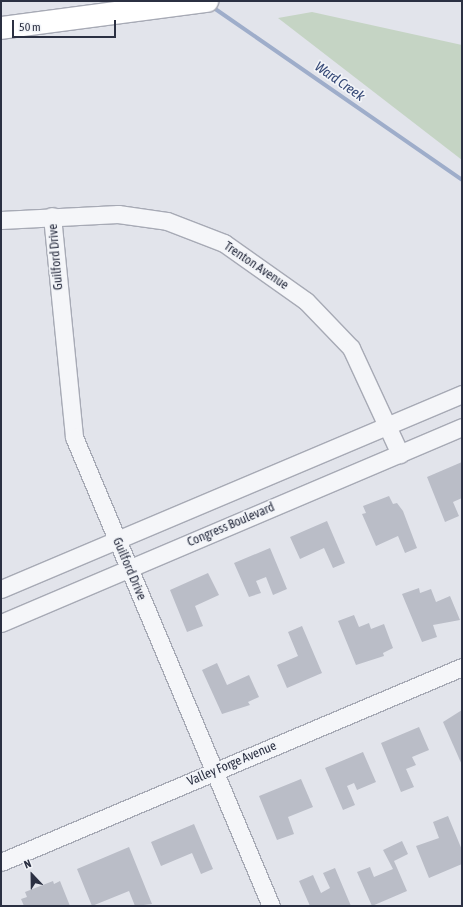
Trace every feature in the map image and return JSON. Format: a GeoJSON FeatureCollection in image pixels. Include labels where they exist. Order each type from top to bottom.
{"type":"FeatureCollection","features":[{"type":"Feature","properties":{"kind":"highway"},"geometry":{"type":"LineString","coordinates":[[1,28],[207,1]]}},
{"type":"Feature","properties":{"kind":"street","name":"Trenton Avenue"},"geometry":{"type":"LineString","coordinates":[[1,220],[52,216],[118,214],[167,221],[224,243],[270,273],[326,320],[351,348],[400,454]]}},
{"type":"Feature","properties":{"kind":"street","name":"Guilford Drive"},"geometry":{"type":"LineString","coordinates":[[52,216],[74,437],[213,772],[271,906]]}},
{"type":"Feature","properties":{"kind":"street"},"geometry":{"type":"LineString","coordinates":[[1,590],[462,394]]}},
{"type":"Feature","properties":{"kind":"street","name":"Congress Boulevard"},"geometry":{"type":"LineString","coordinates":[[1,623],[462,427]]}},
{"type":"Feature","properties":{"kind":"street","name":"Valley Forge Avenue"},"geometry":{"type":"LineString","coordinates":[[1,862],[462,667]]}},
{"type":"Feature","properties":{"kind":"green space"},"geometry":{"type":"Polygon","coordinates":[[[312,12],[462,45],[462,160],[278,18],[312,12]]]}},
{"type":"Feature","properties":{"kind":"building"},"geometry":{"type":"Polygon","coordinates":[[[462,462],[462,498],[453,502],[459,516],[445,522],[427,477],[462,462]]]}},
{"type":"Feature","properties":{"kind":"building"},"geometry":{"type":"Polygon","coordinates":[[[389,496],[393,504],[397,503],[403,511],[417,548],[405,553],[398,536],[376,546],[362,514],[366,513],[363,506],[389,496]]]}},
{"type":"Feature","properties":{"kind":"building"},"geometry":{"type":"Polygon","coordinates":[[[327,521],[345,563],[333,568],[324,548],[300,559],[290,537],[327,521]]]}},
{"type":"Feature","properties":{"kind":"building"},"geometry":{"type":"Polygon","coordinates":[[[270,548],[287,589],[273,595],[266,577],[256,581],[261,593],[249,597],[234,563],[270,548]]]}},
{"type":"Feature","properties":{"kind":"building"},"geometry":{"type":"Polygon","coordinates":[[[208,573],[219,595],[195,606],[203,626],[187,632],[170,590],[208,573]]]}},
{"type":"Feature","properties":{"kind":"building"},"geometry":{"type":"Polygon","coordinates":[[[419,588],[420,593],[431,589],[436,602],[450,596],[460,620],[433,625],[437,637],[422,642],[402,594],[419,588]]]}},
{"type":"Feature","properties":{"kind":"building"},"geometry":{"type":"Polygon","coordinates":[[[354,615],[359,627],[369,623],[371,629],[384,624],[393,648],[383,653],[384,656],[356,665],[338,621],[354,615]]]}},
{"type":"Feature","properties":{"kind":"building"},"geometry":{"type":"Polygon","coordinates":[[[302,626],[322,673],[287,688],[277,665],[298,656],[288,632],[302,626]]]}},
{"type":"Feature","properties":{"kind":"building"},"geometry":{"type":"Polygon","coordinates":[[[217,663],[227,685],[249,675],[259,697],[248,702],[250,705],[222,714],[202,670],[217,663]]]}},
{"type":"Feature","properties":{"kind":"building"},"geometry":{"type":"Polygon","coordinates":[[[462,710],[462,765],[443,722],[462,710]]]}},
{"type":"Feature","properties":{"kind":"building"},"geometry":{"type":"Polygon","coordinates":[[[419,727],[429,750],[412,757],[416,765],[406,769],[414,787],[401,792],[381,743],[419,727]]]}},
{"type":"Feature","properties":{"kind":"building"},"geometry":{"type":"Polygon","coordinates":[[[363,752],[376,782],[357,790],[354,783],[347,786],[355,805],[343,810],[325,768],[363,752]]]}},
{"type":"Feature","properties":{"kind":"building"},"geometry":{"type":"Polygon","coordinates":[[[301,779],[313,807],[288,817],[294,834],[277,840],[259,796],[301,779]]]}},
{"type":"Feature","properties":{"kind":"building"},"geometry":{"type":"Polygon","coordinates":[[[448,816],[462,850],[462,864],[429,878],[416,846],[439,838],[433,822],[448,816]]]}},
{"type":"Feature","properties":{"kind":"building"},"geometry":{"type":"Polygon","coordinates":[[[194,824],[213,869],[201,874],[192,853],[161,866],[151,842],[194,824]]]}},
{"type":"Feature","properties":{"kind":"building"},"geometry":{"type":"Polygon","coordinates":[[[402,841],[408,854],[394,861],[407,891],[372,906],[357,872],[370,867],[374,877],[393,869],[383,850],[402,841]]]}},
{"type":"Feature","properties":{"kind":"building"},"geometry":{"type":"Polygon","coordinates":[[[129,847],[152,904],[135,906],[129,891],[92,906],[77,869],[129,847]]]}},
{"type":"Feature","properties":{"kind":"building"},"geometry":{"type":"Polygon","coordinates":[[[335,868],[351,906],[310,906],[299,881],[313,875],[321,893],[330,888],[323,873],[335,868]]]}},
{"type":"Feature","properties":{"kind":"building"},"geometry":{"type":"Polygon","coordinates":[[[53,881],[54,884],[60,881],[70,906],[24,906],[21,899],[27,897],[25,892],[53,881]]]}},
{"type":"Feature","properties":{"kind":"waterway","name":"Ward Creek"},"geometry":{"type":"LineString","coordinates":[[211,6],[462,180]]}}]}
